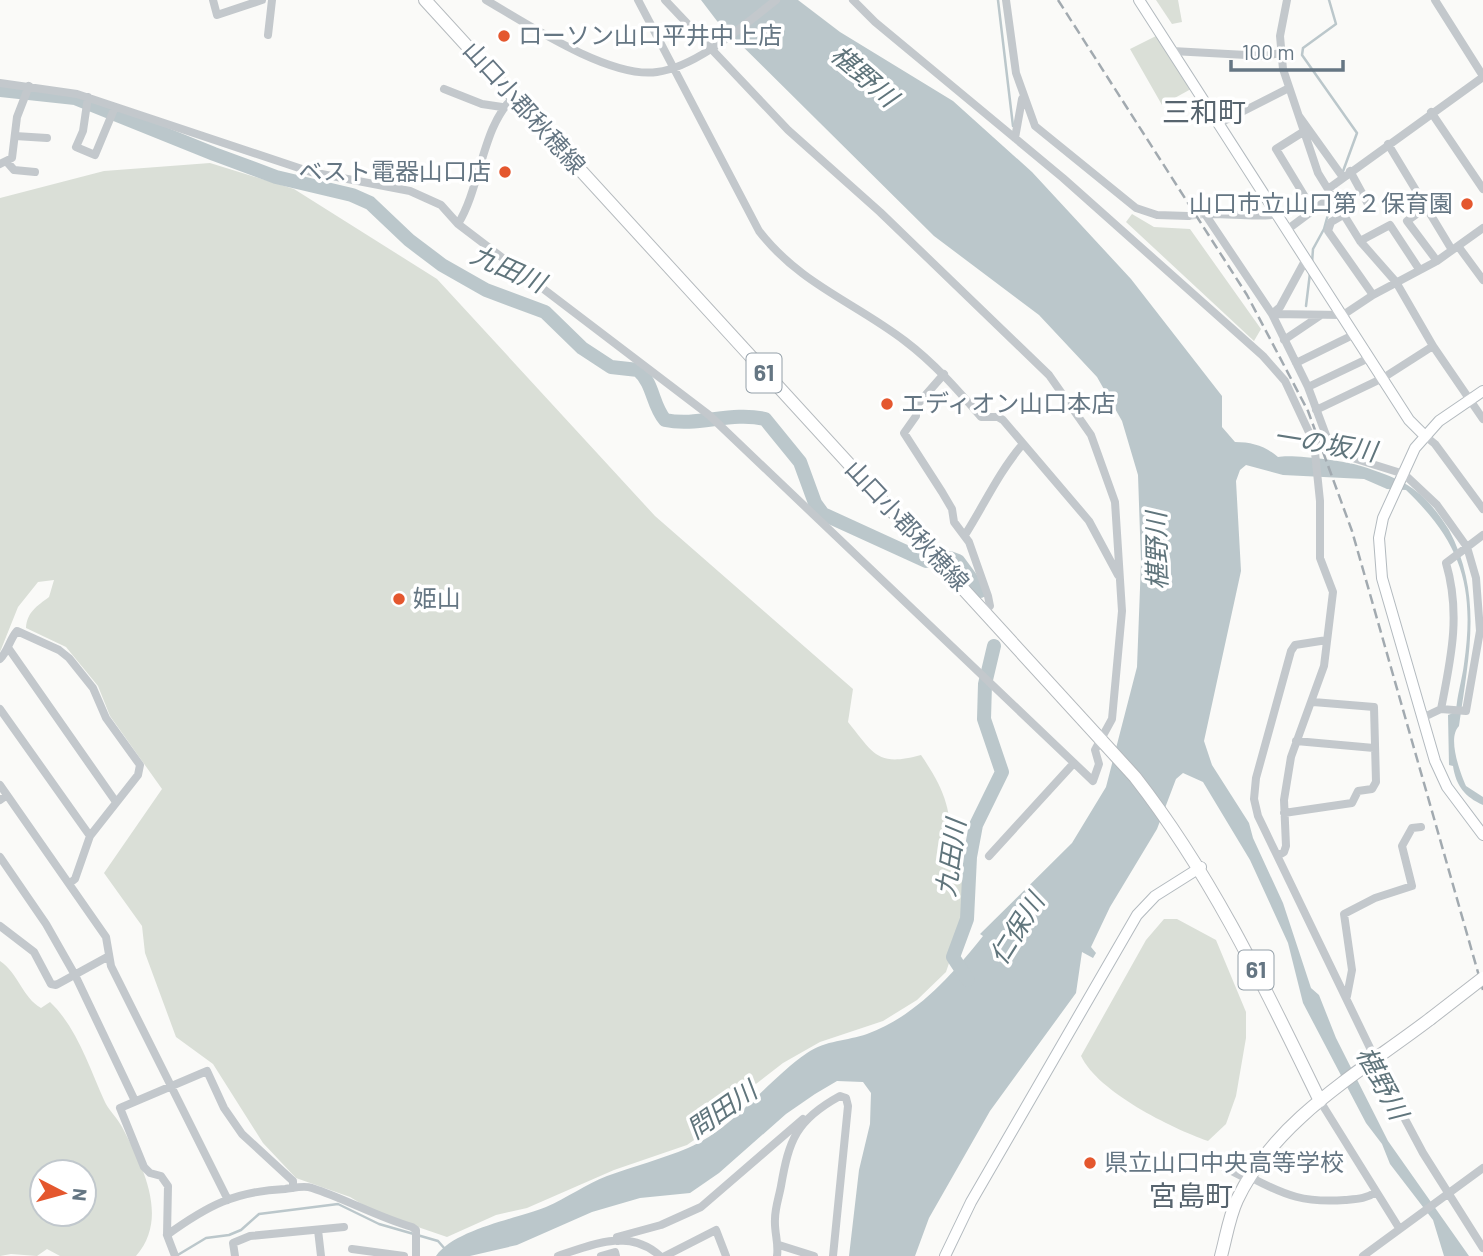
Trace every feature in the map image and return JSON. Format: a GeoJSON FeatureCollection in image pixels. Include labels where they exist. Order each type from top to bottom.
{"type":"FeatureCollection","features":[{"type":"Feature","properties":{"kind":"main road","name":"山口小郡秋穂線"},"geometry":{"type":"LineString","coordinates":[[429,1],[1135,777],[1201,867],[1244,945],[1320,1101]]}},
{"type":"Feature","properties":{"kind":"main road"},"geometry":{"type":"LineString","coordinates":[[1221,1256],[1237,1201],[1273,1145],[1320,1101],[1483,978]]}},
{"type":"Feature","properties":{"kind":"street"},"geometry":{"type":"LineString","coordinates":[[213,0],[217,15],[262,0]]}},
{"type":"Feature","properties":{"kind":"street"},"geometry":{"type":"LineString","coordinates":[[268,35],[272,0]]}},
{"type":"Feature","properties":{"kind":"street"},"geometry":{"type":"LineString","coordinates":[[486,0],[609,66],[641,73],[672,68],[710,49],[776,0]]}},
{"type":"Feature","properties":{"kind":"street"},"geometry":{"type":"LineString","coordinates":[[638,0],[759,231],[770,245],[805,279],[903,340],[944,374],[981,417],[998,417],[1089,521],[1121,581]]}},
{"type":"Feature","properties":{"kind":"street"},"geometry":{"type":"LineString","coordinates":[[0,83],[88,101],[311,172],[410,191],[441,205],[458,224],[713,418],[1093,781],[1099,764],[1095,750],[1103,741],[1112,719],[1121,581],[1119,529],[1105,467],[1091,435],[1049,375],[880,212],[788,130],[665,0]]}},
{"type":"Feature","properties":{"kind":"street"},"geometry":{"type":"LineString","coordinates":[[853,0],[874,22],[1015,138],[1263,356],[1285,381],[1307,423],[1316,452],[1320,558],[1333,592],[1324,666],[1313,702],[1296,740],[1284,813],[1286,846],[1284,852],[1279,855]]}},
{"type":"Feature","properties":{"kind":"street"},"geometry":{"type":"LineString","coordinates":[[1006,0],[1022,96],[1035,126],[1136,208],[1157,215],[1188,216]]}},
{"type":"Feature","properties":{"kind":"street"},"geometry":{"type":"LineString","coordinates":[[1139,0],[1409,420],[1435,444],[1483,509]]}},
{"type":"Feature","properties":{"kind":"street"},"geometry":{"type":"LineString","coordinates":[[1287,0],[1280,53],[1287,89],[1330,193],[1360,241],[1396,282],[1433,346],[1483,419]]}},
{"type":"Feature","properties":{"kind":"street"},"geometry":{"type":"LineString","coordinates":[[1288,229],[1313,210],[1346,174],[1482,73],[1435,0]]}},
{"type":"Feature","properties":{"kind":"street"},"geometry":{"type":"LineString","coordinates":[[1172,51],[1265,56],[1280,53]]}},
{"type":"Feature","properties":{"kind":"street"},"geometry":{"type":"LineString","coordinates":[[444,89],[482,104],[502,107]]}},
{"type":"Feature","properties":{"kind":"street"},"geometry":{"type":"LineString","coordinates":[[1220,123],[1287,89]]}},
{"type":"Feature","properties":{"kind":"street"},"geometry":{"type":"LineString","coordinates":[[29,90],[17,117],[12,158],[4,163],[14,170],[35,172]]}},
{"type":"Feature","properties":{"kind":"street"},"geometry":{"type":"LineString","coordinates":[[1015,138],[1022,96]]}},
{"type":"Feature","properties":{"kind":"street"},"geometry":{"type":"LineString","coordinates":[[458,224],[502,107],[514,97]]}},
{"type":"Feature","properties":{"kind":"street"},"geometry":{"type":"LineString","coordinates":[[88,101],[83,131],[76,147],[95,155],[114,109]]}},
{"type":"Feature","properties":{"kind":"street"},"geometry":{"type":"LineString","coordinates":[[1293,107],[1368,204]]}},
{"type":"Feature","properties":{"kind":"street"},"geometry":{"type":"LineString","coordinates":[[1431,112],[1483,190]]}},
{"type":"Feature","properties":{"kind":"street"},"geometry":{"type":"LineString","coordinates":[[1303,132],[1276,149],[1313,210]]}},
{"type":"Feature","properties":{"kind":"street"},"geometry":{"type":"LineString","coordinates":[[15,136],[47,138]]}},
{"type":"Feature","properties":{"kind":"street"},"geometry":{"type":"LineString","coordinates":[[1388,144],[1425,208],[1483,280]]}},
{"type":"Feature","properties":{"kind":"street"},"geometry":{"type":"LineString","coordinates":[[1425,208],[1407,221],[1437,261]]}},
{"type":"Feature","properties":{"kind":"street"},"geometry":{"type":"LineString","coordinates":[[1278,214],[1205,214],[1272,314],[1308,387],[1330,446],[1340,454],[1403,475],[1437,505],[1465,548],[1476,578],[1479,631],[1466,711],[1441,709],[1422,718]]}},
{"type":"Feature","properties":{"kind":"street"},"geometry":{"type":"LineString","coordinates":[[1343,215],[1331,222],[1328,231],[1373,295]]}},
{"type":"Feature","properties":{"kind":"street"},"geometry":{"type":"LineString","coordinates":[[1360,241],[1390,225],[1419,269]]}},
{"type":"Feature","properties":{"kind":"street"},"geometry":{"type":"LineString","coordinates":[[1272,314],[1343,316],[1373,295],[1437,261],[1483,228]]}},
{"type":"Feature","properties":{"kind":"street"},"geometry":{"type":"LineString","coordinates":[[1272,314],[1280,307],[1306,259]]}},
{"type":"Feature","properties":{"kind":"street"},"geometry":{"type":"LineString","coordinates":[[1283,340],[1321,316]]}},
{"type":"Feature","properties":{"kind":"street"},"geometry":{"type":"LineString","coordinates":[[1296,363],[1355,334]]}},
{"type":"Feature","properties":{"kind":"street"},"geometry":{"type":"LineString","coordinates":[[1316,410],[1383,378],[1433,346]]}},
{"type":"Feature","properties":{"kind":"street"},"geometry":{"type":"LineString","coordinates":[[1308,387],[1369,358]]}},
{"type":"Feature","properties":{"kind":"street"},"geometry":{"type":"LineString","coordinates":[[944,374],[916,406],[916,416],[904,433],[942,492],[954,522],[965,535],[988,596],[990,606],[985,611]]}},
{"type":"Feature","properties":{"kind":"street"},"geometry":{"type":"LineString","coordinates":[[1483,391],[1424,435],[1391,500],[1379,538],[1379,561],[1422,718],[1447,787],[1483,835]]}},
{"type":"Feature","properties":{"kind":"street"},"geometry":{"type":"LineString","coordinates":[[965,535],[991,495],[1004,466],[1022,445]]}},
{"type":"Feature","properties":{"kind":"street"},"geometry":{"type":"LineString","coordinates":[[1316,452],[1330,446]]}},
{"type":"Feature","properties":{"kind":"street"},"geometry":{"type":"LineString","coordinates":[[1441,709],[1455,635],[1456,607],[1446,563],[1483,535]]}},
{"type":"Feature","properties":{"kind":"street"},"geometry":{"type":"LineString","coordinates":[[0,659],[9,649],[10,640],[17,631],[49,645],[69,658],[93,688],[106,718],[140,765],[138,775],[90,836],[75,879],[70,883]]}},
{"type":"Feature","properties":{"kind":"street"},"geometry":{"type":"LineString","coordinates":[[1327,640],[1295,645],[1291,651],[1256,778],[1254,799],[1258,816],[1347,996],[1374,1062],[1445,1194],[1483,1248]]}},
{"type":"Feature","properties":{"kind":"street"},"geometry":{"type":"LineString","coordinates":[[9,649],[116,802]]}},
{"type":"Feature","properties":{"kind":"street"},"geometry":{"type":"LineString","coordinates":[[1284,813],[1352,803],[1358,791],[1372,789],[1376,782],[1374,707],[1313,702]]}},
{"type":"Feature","properties":{"kind":"street"},"geometry":{"type":"LineString","coordinates":[[0,709],[90,836]]}},
{"type":"Feature","properties":{"kind":"street"},"geometry":{"type":"LineString","coordinates":[[1296,740],[1374,748]]}},
{"type":"Feature","properties":{"kind":"street"},"geometry":{"type":"LineString","coordinates":[[989,856],[1073,764]]}},
{"type":"Feature","properties":{"kind":"street"},"geometry":{"type":"LineString","coordinates":[[0,785],[4,798],[70,883],[106,937],[109,956],[170,1086],[228,1199]]}},
{"type":"Feature","properties":{"kind":"street"},"geometry":{"type":"LineString","coordinates":[[1347,996],[1352,970],[1344,914],[1374,898],[1412,886],[1402,846],[1412,828],[1421,827]]}},
{"type":"Feature","properties":{"kind":"street"},"geometry":{"type":"LineString","coordinates":[[0,857],[46,924],[75,975],[135,1101]]}},
{"type":"Feature","properties":{"kind":"street"},"geometry":{"type":"LineString","coordinates":[[945,1256],[971,1202],[1137,915],[1155,896],[1201,867]]}},
{"type":"Feature","properties":{"kind":"street"},"geometry":{"type":"LineString","coordinates":[[0,926],[34,952],[51,984],[55,985],[109,956]]}},
{"type":"Feature","properties":{"kind":"street"},"geometry":{"type":"LineString","coordinates":[[174,1254],[167,1235],[168,1186],[161,1176],[150,1173],[144,1167],[120,1108],[207,1071],[224,1108],[242,1135],[293,1181],[293,1188]]}},
{"type":"Feature","properties":{"kind":"street"},"geometry":{"type":"LineString","coordinates":[[618,1241],[617,1237],[661,1226],[701,1207],[801,1119],[839,1096],[846,1098],[848,1106],[833,1256]]}},
{"type":"Feature","properties":{"kind":"street"},"geometry":{"type":"LineString","coordinates":[[1320,1101],[1400,1226]]}},
{"type":"Feature","properties":{"kind":"street"},"geometry":{"type":"LineString","coordinates":[[777,1256],[779,1245],[775,1217],[786,1155],[805,1119]]}},
{"type":"Feature","properties":{"kind":"street"},"geometry":{"type":"LineString","coordinates":[[1216,1163],[1288,1196],[1311,1202],[1366,1198],[1376,1192]]}},
{"type":"Feature","properties":{"kind":"street"},"geometry":{"type":"LineString","coordinates":[[1363,1256],[1400,1226],[1483,1168]]}},
{"type":"Feature","properties":{"kind":"street"},"geometry":{"type":"LineString","coordinates":[[167,1235],[195,1215],[252,1190],[308,1186],[416,1230],[417,1253]]}},
{"type":"Feature","properties":{"kind":"street"},"geometry":{"type":"LineString","coordinates":[[235,1256],[233,1243],[250,1236],[344,1227]]}},
{"type":"Feature","properties":{"kind":"street"},"geometry":{"type":"LineString","coordinates":[[318,1230],[321,1256]]}},
{"type":"Feature","properties":{"kind":"street"},"geometry":{"type":"LineString","coordinates":[[558,1256],[618,1241],[637,1240],[663,1256],[716,1230],[726,1256]]}},
{"type":"Feature","properties":{"kind":"street"},"geometry":{"type":"LineString","coordinates":[[779,1245],[814,1256]]}},
{"type":"Feature","properties":{"kind":"street"},"geometry":{"type":"LineString","coordinates":[[678,1248],[687,1256]]}},
{"type":"Feature","properties":{"kind":"street"},"geometry":{"type":"LineString","coordinates":[[352,1249],[404,1256]]}},
{"type":"Feature","properties":{"kind":"street"},"geometry":{"type":"LineString","coordinates":[[601,1256],[615,1252],[616,1256]]}},
{"type":"Feature","properties":{"kind":"shaded area"},"geometry":{"type":"Polygon","coordinates":[[[1156,0],[1178,0],[1182,22],[1172,24],[1156,0]]]}},
{"type":"Feature","properties":{"kind":"shaded area"},"geometry":{"type":"Polygon","coordinates":[[[1156,36],[1191,89],[1162,105],[1130,49],[1156,36]]]}},
{"type":"Feature","properties":{"kind":"shaded area"},"geometry":{"type":"Polygon","coordinates":[[[210,163],[294,189],[437,279],[655,516],[853,689],[848,722],[871,750],[885,758],[895,759],[921,755],[942,792],[949,815],[951,858],[963,872],[965,916],[946,972],[917,1000],[883,1021],[820,1042],[783,1063],[752,1087],[734,1112],[687,1145],[614,1170],[527,1208],[496,1215],[447,1237],[377,1213],[350,1197],[296,1178],[263,1143],[213,1064],[176,1037],[145,953],[142,926],[104,873],[162,789],[110,716],[98,686],[66,647],[26,628],[31,614],[49,597],[54,580],[38,582],[18,607],[0,652],[0,198],[104,171],[210,163]]]}},
{"type":"Feature","properties":{"kind":"shaded area"},"geometry":{"type":"Polygon","coordinates":[[[1132,214],[1154,227],[1190,229],[1261,329],[1254,341],[1126,222],[1132,214]]]}},
{"type":"Feature","properties":{"kind":"shaded area"},"geometry":{"type":"Polygon","coordinates":[[[1164,919],[1177,919],[1216,940],[1246,1012],[1246,1038],[1236,1096],[1226,1124],[1208,1141],[1156,1118],[1119,1095],[1103,1083],[1081,1056],[1146,940],[1164,919]]]}},
{"type":"Feature","properties":{"kind":"shaded area"},"geometry":{"type":"Polygon","coordinates":[[[0,961],[12,972],[35,1003],[41,1008],[50,1002],[67,1023],[82,1048],[106,1104],[120,1123],[137,1158],[144,1174],[152,1208],[146,1241],[136,1256],[60,1256],[47,1249],[37,1256],[0,1256],[0,961]]]}},
{"type":"Feature","properties":{"kind":"water"},"geometry":{"type":"Polygon","coordinates":[[[701,0],[798,0],[840,32],[953,101],[1032,172],[1131,279],[1222,396],[1222,427],[1235,442],[1258,445],[1278,457],[1306,457],[1343,462],[1390,476],[1421,495],[1449,530],[1460,554],[1470,602],[1469,650],[1454,747],[1466,786],[1483,797],[1483,805],[1462,790],[1453,766],[1449,765],[1448,715],[1456,712],[1467,637],[1465,589],[1460,568],[1440,529],[1406,490],[1387,489],[1364,479],[1283,475],[1246,465],[1240,470],[1236,481],[1241,571],[1204,741],[1212,765],[1249,823],[1253,838],[1283,903],[1311,988],[1319,995],[1336,1038],[1388,1141],[1469,1256],[1444,1256],[1433,1220],[1390,1164],[1382,1144],[1366,1123],[1303,1003],[1288,943],[1250,860],[1203,782],[1183,773],[1176,779],[1157,829],[1110,907],[1091,947],[1096,953],[1093,958],[1082,952],[1076,993],[990,1111],[929,1218],[915,1256],[849,1256],[859,1170],[870,1124],[871,1093],[863,1082],[837,1081],[786,1114],[719,1173],[690,1193],[640,1198],[592,1212],[517,1245],[470,1256],[436,1256],[445,1247],[471,1232],[546,1207],[599,1179],[688,1148],[721,1129],[807,1053],[837,1041],[867,1034],[917,1006],[959,965],[983,936],[980,934],[1072,843],[1106,787],[1137,667],[1141,562],[1138,475],[1122,421],[1097,377],[1039,315],[934,236],[717,21],[701,0]]]}},
{"type":"Feature","properties":{"kind":"waterway"},"geometry":{"type":"LineString","coordinates":[[998,0],[1013,126]]}},
{"type":"Feature","properties":{"kind":"waterway"},"geometry":{"type":"LineString","coordinates":[[1329,0],[1336,24],[1303,48],[1302,55],[1357,133],[1342,174]]}},
{"type":"Feature","properties":{"kind":"waterway","name":"九田川"},"geometry":{"type":"LineString","coordinates":[[0,90],[75,98],[276,177],[352,195],[370,203],[409,240],[442,265],[486,290],[545,312],[582,348],[611,367],[638,370],[647,382],[665,420],[690,422],[740,417],[765,419],[800,462],[815,503],[823,514],[926,561]]}},
{"type":"Feature","properties":{"kind":"waterway"},"geometry":{"type":"LineString","coordinates":[[1312,263],[1313,249],[1324,229],[1332,200]]}},
{"type":"Feature","properties":{"kind":"waterway"},"geometry":{"type":"LineString","coordinates":[[1306,306],[1310,273]]}},
{"type":"Feature","properties":{"kind":"waterway","name":"九田川"},"geometry":{"type":"LineString","coordinates":[[950,558],[958,561],[980,591]]}},
{"type":"Feature","properties":{"kind":"waterway","name":"九田川"},"geometry":{"type":"LineString","coordinates":[[968,980],[953,957],[967,919],[970,857],[976,825],[1002,772],[984,719],[985,684],[994,646]]}},
{"type":"Feature","properties":{"kind":"waterway"},"geometry":{"type":"LineString","coordinates":[[176,1256],[206,1238],[229,1235],[241,1230],[259,1214],[338,1204],[379,1224],[438,1241],[445,1249]]}},
{"type":"Feature","properties":{"kind":"tunnel"},"geometry":{"type":"LineString","coordinates":[[1188,216],[1205,214]]}},
{"type":"Feature","properties":{"kind":"railway"},"geometry":{"type":"LineString","coordinates":[[1058,0],[1247,295],[1308,411],[1352,531],[1483,990]]}},
{"type":"Feature","properties":{"kind":"place","name":"ローソン山口平井中上店"},"geometry":{"type":"Point","coordinates":[504,36]}},
{"type":"Feature","properties":{"kind":"place","name":"ベスト電器山口店"},"geometry":{"type":"Point","coordinates":[505,172]}},
{"type":"Feature","properties":{"kind":"place","name":"山口市立山口第２保育園"},"geometry":{"type":"Point","coordinates":[1467,204]}},
{"type":"Feature","properties":{"kind":"place","name":"エディオン山口本店"},"geometry":{"type":"Point","coordinates":[887,404]}},
{"type":"Feature","properties":{"kind":"place","name":"姫山"},"geometry":{"type":"Point","coordinates":[399,599]}},
{"type":"Feature","properties":{"kind":"place","name":"県立山口中央高等学校"},"geometry":{"type":"Point","coordinates":[1090,1163]}},
{"type":"Feature","properties":{"kind":"district","name":"三和町"},"geometry":{"type":"Point","coordinates":[1204,112]}},
{"type":"Feature","properties":{"kind":"district","name":"宮島町"},"geometry":{"type":"Point","coordinates":[1191,1196]}},
{"type":"Feature","properties":{"kind":"water label","name":"椹野川"},"geometry":{"type":"Point","coordinates":[864,76]}},
{"type":"Feature","properties":{"kind":"water label","name":"一の坂川"},"geometry":{"type":"Point","coordinates":[1325,444]}},
{"type":"Feature","properties":{"kind":"water label","name":"椹野川"},"geometry":{"type":"Point","coordinates":[1157,551]}},
{"type":"Feature","properties":{"kind":"water label","name":"仁保川"},"geometry":{"type":"Point","coordinates":[1017,929]}},
{"type":"Feature","properties":{"kind":"water label","name":"椹野川"},"geometry":{"type":"Point","coordinates":[1382,1083]}},
{"type":"Feature","properties":{"kind":"water label","name":"問田川"},"geometry":{"type":"Point","coordinates":[722,1110]}}]}
